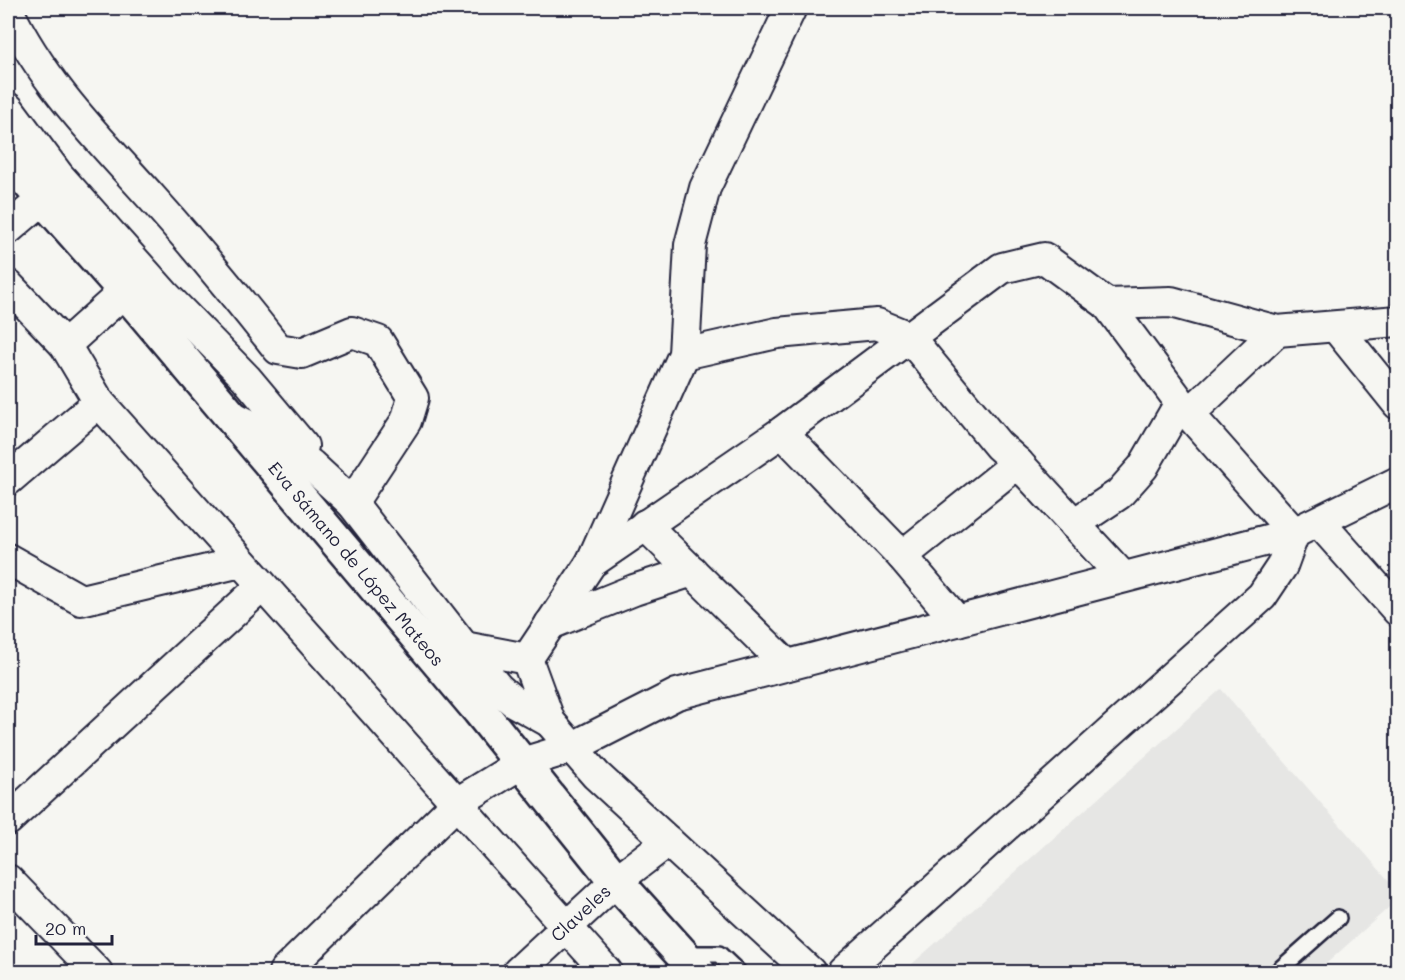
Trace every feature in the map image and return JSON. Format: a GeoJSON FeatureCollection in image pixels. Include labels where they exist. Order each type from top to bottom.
{"type":"FeatureCollection","features":[{"type":"Feature","properties":{"kind":"main road","name":"Eva Sámano de López Mateos"},"geometry":{"type":"LineString","coordinates":[[8,159],[125,291],[522,763],[616,881],[691,963]]}},
{"type":"Feature","properties":{"kind":"street"},"geometry":{"type":"LineString","coordinates":[[527,659],[591,562],[684,354],[690,245],[705,188],[791,8]]}},
{"type":"Feature","properties":{"kind":"street"},"geometry":{"type":"LineString","coordinates":[[8,10],[25,46],[65,101],[204,256],[278,349],[302,353],[352,332],[378,341],[413,398],[406,421],[352,503]]}},
{"type":"Feature","properties":{"kind":"street"},"geometry":{"type":"LineString","coordinates":[[8,108],[58,175],[165,295],[246,378],[302,444],[311,465]]}},
{"type":"Feature","properties":{"kind":"street"},"geometry":{"type":"LineString","coordinates":[[8,229],[43,199]]}},
{"type":"Feature","properties":{"kind":"street"},"geometry":{"type":"LineString","coordinates":[[591,562],[782,432],[1002,268],[1044,258],[1107,304],[1184,408],[1306,528],[1398,611]]}},
{"type":"Feature","properties":{"kind":"street"},"geometry":{"type":"LineString","coordinates":[[8,285],[65,345],[99,402],[607,972]]}},
{"type":"Feature","properties":{"kind":"street"},"geometry":{"type":"LineString","coordinates":[[65,345],[125,291]]}},
{"type":"Feature","properties":{"kind":"street"},"geometry":{"type":"LineString","coordinates":[[1107,304],[1171,302],[1277,331],[1398,321]]}},
{"type":"Feature","properties":{"kind":"street"},"geometry":{"type":"LineString","coordinates":[[684,354],[777,333],[877,324],[909,337],[998,445],[1018,463],[1123,577]]}},
{"type":"Feature","properties":{"kind":"street"},"geometry":{"type":"LineString","coordinates":[[1336,327],[1398,404]]}},
{"type":"Feature","properties":{"kind":"street"},"geometry":{"type":"LineString","coordinates":[[1074,524],[1119,495],[1143,467],[1184,408],[1277,331]]}},
{"type":"Feature","properties":{"kind":"street"},"geometry":{"type":"LineString","coordinates":[[8,480],[99,402]]}},
{"type":"Feature","properties":{"kind":"street"},"geometry":{"type":"LineString","coordinates":[[227,414],[271,436],[311,465],[352,503],[498,688],[514,702],[550,722]]}},
{"type":"Feature","properties":{"kind":"street"},"geometry":{"type":"LineString","coordinates":[[782,432],[902,556],[957,621]]}},
{"type":"Feature","properties":{"kind":"street"},"geometry":{"type":"LineString","coordinates":[[902,556],[1018,463]]}},
{"type":"Feature","properties":{"kind":"street"},"geometry":{"type":"LineString","coordinates":[[284,972],[457,803],[522,763],[571,748],[677,694],[1306,528],[1398,482]]}},
{"type":"Feature","properties":{"kind":"street"},"geometry":{"type":"LineString","coordinates":[[645,525],[787,665]]}},
{"type":"Feature","properties":{"kind":"street"},"geometry":{"type":"LineString","coordinates":[[843,972],[1262,596],[1306,528]]}},
{"type":"Feature","properties":{"kind":"street"},"geometry":{"type":"LineString","coordinates":[[8,559],[81,600],[241,562]]}},
{"type":"Feature","properties":{"kind":"street"},"geometry":{"type":"LineString","coordinates":[[550,624],[634,590],[692,571]]}},
{"type":"Feature","properties":{"kind":"street"},"geometry":{"type":"LineString","coordinates":[[8,820],[262,586]]}},
{"type":"Feature","properties":{"kind":"street"},"geometry":{"type":"LineString","coordinates":[[464,647],[527,659]]}},
{"type":"Feature","properties":{"kind":"street"},"geometry":{"type":"LineString","coordinates":[[527,659],[550,722],[571,748],[596,775],[810,972]]}},
{"type":"Feature","properties":{"kind":"street","name":"Claveles"},"geometry":{"type":"LineString","coordinates":[[518,972],[616,881],[668,841]]}},
{"type":"Feature","properties":{"kind":"street"},"geometry":{"type":"LineString","coordinates":[[8,880],[97,972]]}},
{"type":"Feature","properties":{"kind":"lane"},"geometry":{"type":"LineString","coordinates":[[1277,972],[1338,918]]}},
{"type":"Feature","properties":{"kind":"lane"},"geometry":{"type":"LineString","coordinates":[[691,963],[719,954],[738,972]]}},
{"type":"Feature","properties":{"kind":"shaded area"},"geometry":{"type":"Polygon","coordinates":[[[1221,689],[1397,890],[1397,900],[1317,972],[903,972],[1221,689]]]}}]}
